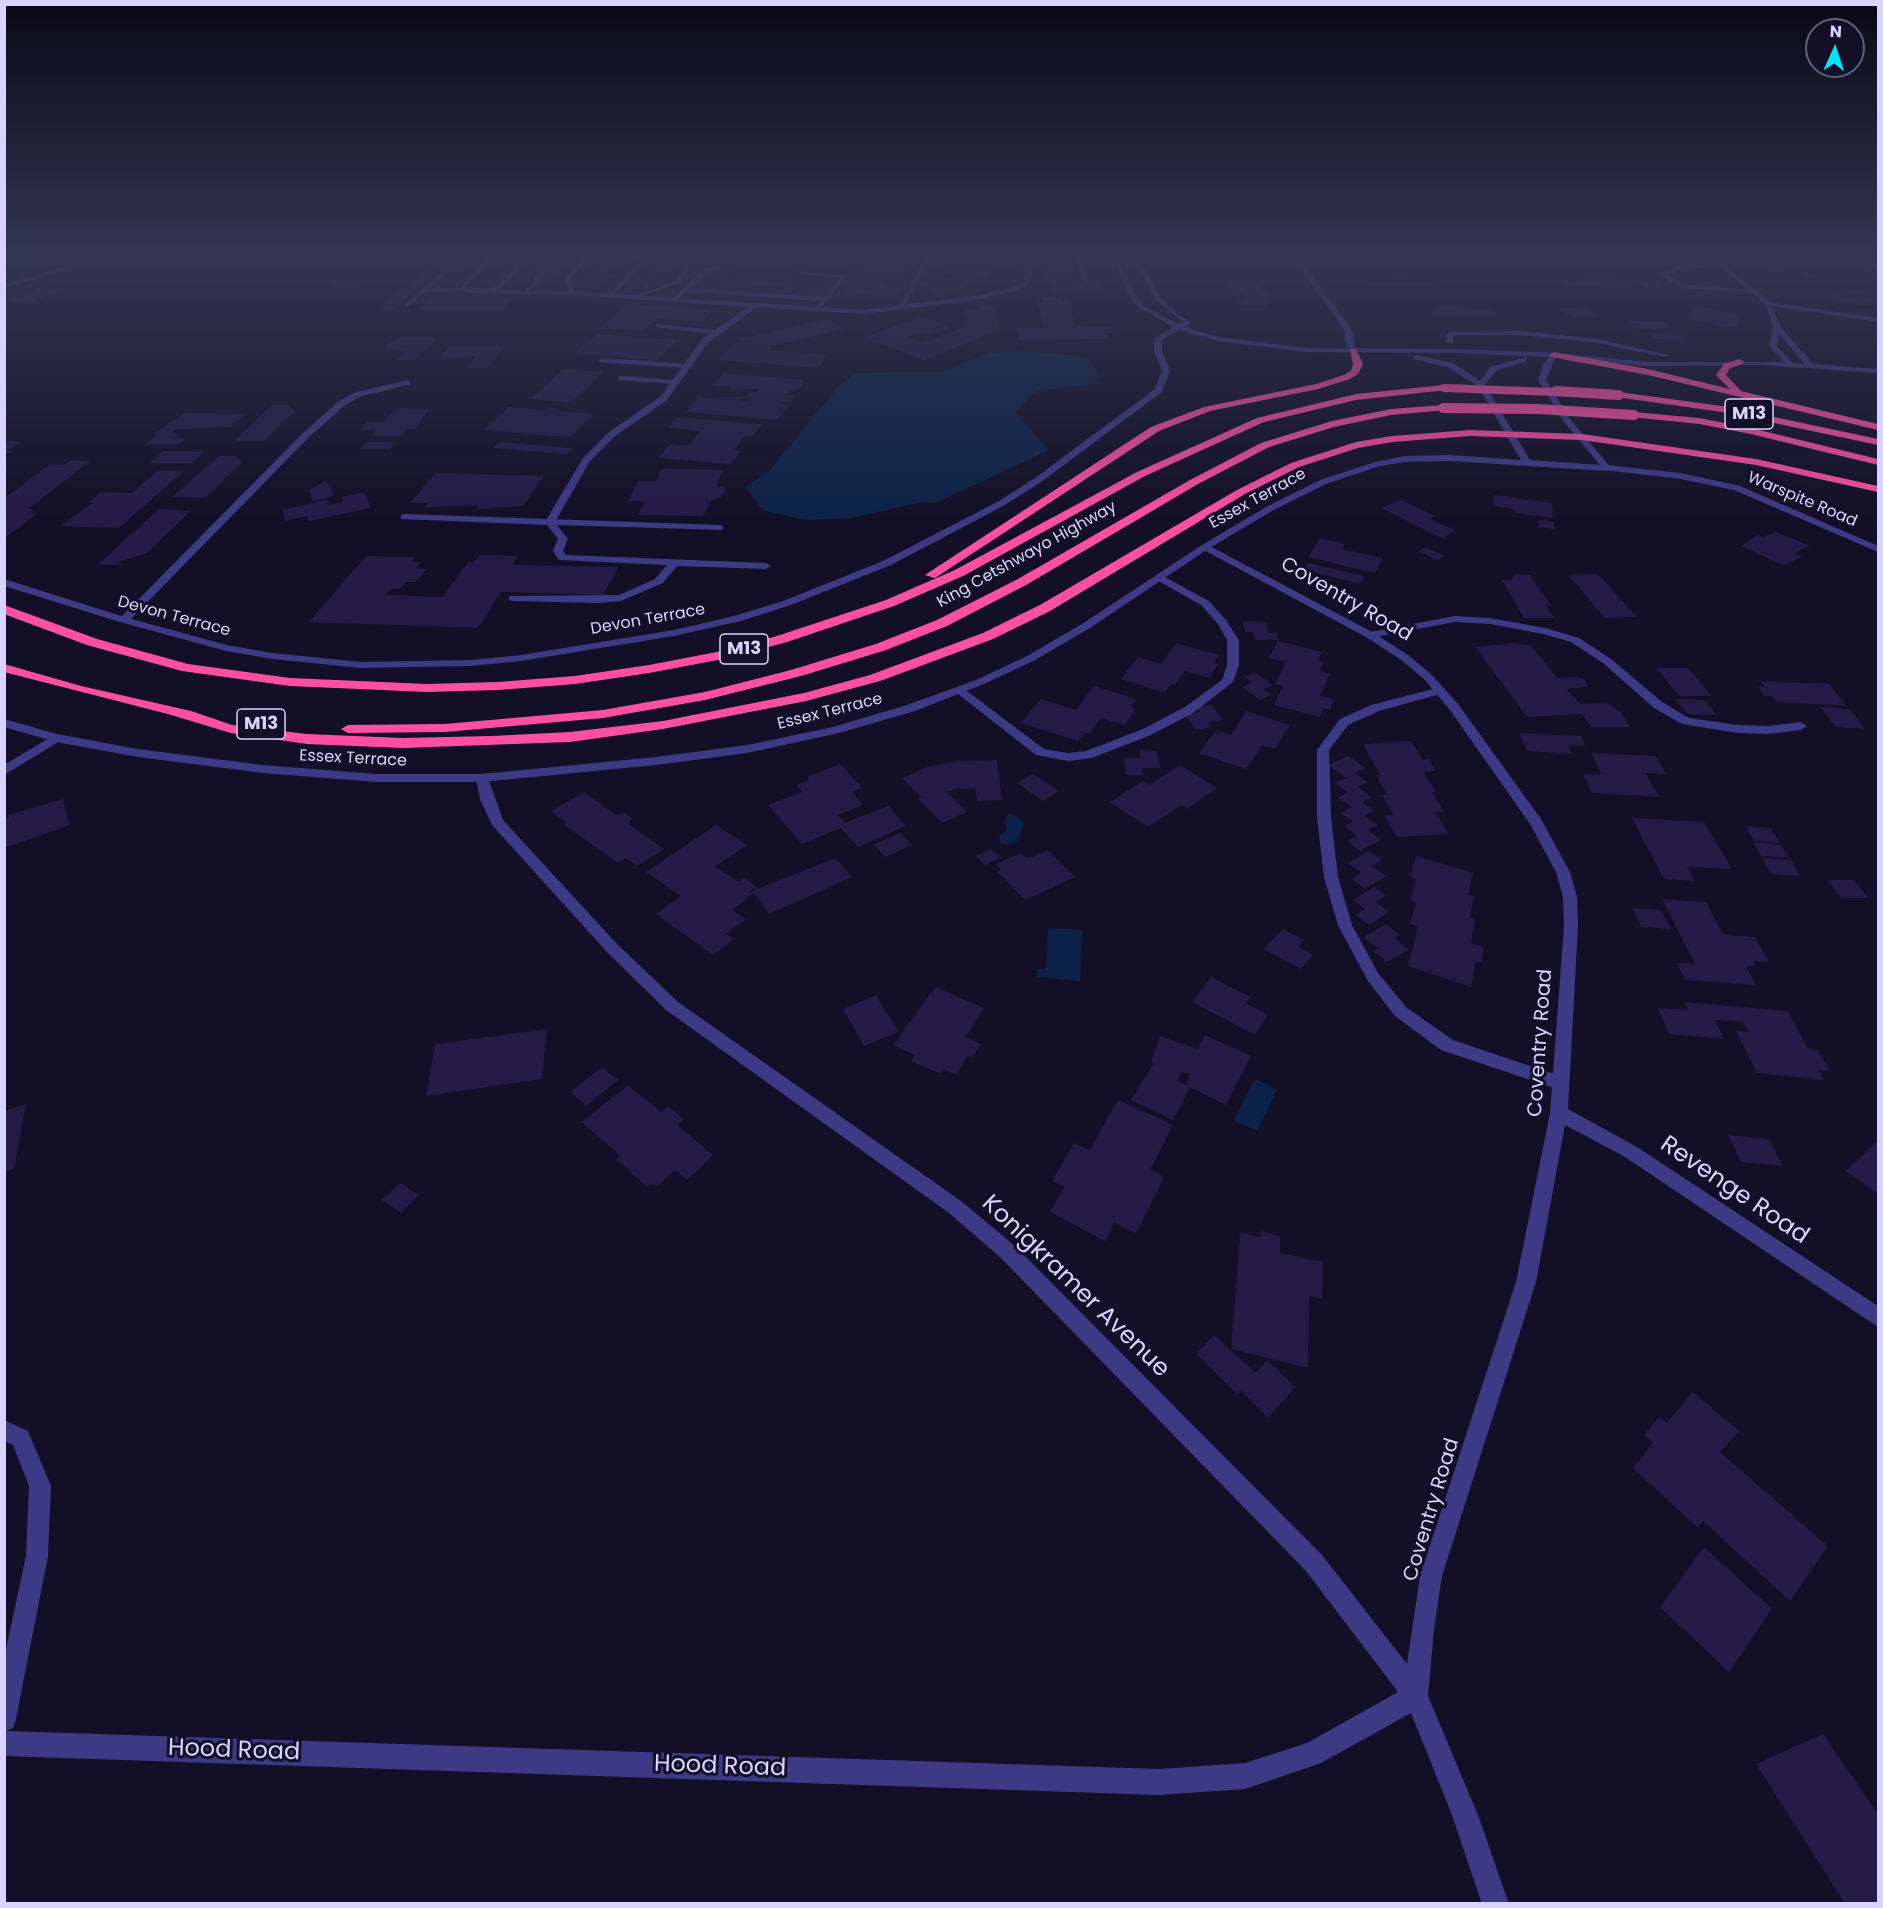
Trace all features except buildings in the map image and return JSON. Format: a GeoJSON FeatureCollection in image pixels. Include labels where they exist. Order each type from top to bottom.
{"type":"FeatureCollection","features":[{"type":"Feature","properties":{"kind":"highway"},"geometry":{"type":"LineString","coordinates":[[890,603],[1155,429],[1207,409],[1318,386],[1347,377],[1355,372],[1358,364],[1351,346]]}},
{"type":"Feature","properties":{"kind":"highway"},"geometry":{"type":"LineString","coordinates":[[1554,355],[1648,372],[1878,427]]}},
{"type":"Feature","properties":{"kind":"highway"},"geometry":{"type":"LineString","coordinates":[[1740,356],[1720,375],[1741,393]]}},
{"type":"Feature","properties":{"kind":"highway","name":"King Cetshwayo Highway"},"geometry":{"type":"LineString","coordinates":[[4,609],[92,642],[188,668],[290,682],[427,688],[575,680],[723,655],[782,639],[890,603],[959,573],[1141,474],[1261,420],[1356,397],[1443,388],[1516,388],[1619,395],[1743,413],[1878,442]]}},
{"type":"Feature","properties":{"kind":"highway","name":"King Cetshwayo Highway"},"geometry":{"type":"LineString","coordinates":[[4,668],[174,712],[266,724],[349,729],[445,728],[603,714],[705,696],[881,647],[942,623],[1022,582],[1194,482],[1265,446],[1332,423],[1390,412],[1443,408],[1538,409],[1634,415],[1699,421],[1751,431],[1878,462]]}},
{"type":"Feature","properties":{"kind":"highway"},"geometry":{"type":"LineString","coordinates":[[174,712],[231,729],[307,739],[403,743],[570,737],[731,714],[875,678],[988,636],[1045,608],[1241,492],[1323,455],[1392,439],[1508,433],[1582,437],[1756,462],[1878,489]]}},
{"type":"Feature","properties":{"kind":"street"},"geometry":{"type":"LineString","coordinates":[[550,522],[586,460],[611,435],[664,399],[702,345]]}},
{"type":"Feature","properties":{"kind":"street","name":"Devon Terrace"},"geometry":{"type":"LineString","coordinates":[[4,582],[124,620],[226,648],[273,656],[360,664],[411,665],[521,658],[674,633],[737,619],[797,599],[887,563],[1002,503],[1038,480],[1159,390],[1166,371],[1158,345]]}},
{"type":"Feature","properties":{"kind":"street"},"geometry":{"type":"LineString","coordinates":[[1261,345],[1275,347],[1359,345]]}},
{"type":"Feature","properties":{"kind":"street"},"geometry":{"type":"LineString","coordinates":[[1497,345],[1554,355],[1648,364],[1740,356],[1790,364],[1878,371]]}},
{"type":"Feature","properties":{"kind":"street"},"geometry":{"type":"LineString","coordinates":[[1620,345],[1665,355]]}},
{"type":"Feature","properties":{"kind":"street"},"geometry":{"type":"LineString","coordinates":[[1773,345],[1790,364]]}},
{"type":"Feature","properties":{"kind":"street"},"geometry":{"type":"LineString","coordinates":[[1792,345],[1810,365]]}},
{"type":"Feature","properties":{"kind":"street"},"geometry":{"type":"LineString","coordinates":[[1351,346],[1450,365],[1481,385],[1527,462]]}},
{"type":"Feature","properties":{"kind":"street"},"geometry":{"type":"LineString","coordinates":[[1371,351],[1554,355],[1692,354]]}},
{"type":"Feature","properties":{"kind":"street"},"geometry":{"type":"LineString","coordinates":[[1756,354],[1813,356]]}},
{"type":"Feature","properties":{"kind":"street"},"geometry":{"type":"LineString","coordinates":[[1481,385],[1493,369],[1500,364],[1554,355]]}},
{"type":"Feature","properties":{"kind":"street"},"geometry":{"type":"LineString","coordinates":[[1554,355],[1547,364],[1542,380],[1550,396],[1607,468]]}},
{"type":"Feature","properties":{"kind":"street"},"geometry":{"type":"LineString","coordinates":[[601,360],[688,366]]}},
{"type":"Feature","properties":{"kind":"street"},"geometry":{"type":"LineString","coordinates":[[620,378],[676,382]]}},
{"type":"Feature","properties":{"kind":"street"},"geometry":{"type":"LineString","coordinates":[[124,620],[305,436],[341,404],[356,395],[408,382]]}},
{"type":"Feature","properties":{"kind":"street","name":"Essex Terrace"},"geometry":{"type":"LineString","coordinates":[[4,723],[56,738],[138,753],[310,773],[376,778],[482,778],[656,761],[747,748],[835,730],[911,708],[959,690],[1031,658],[1086,626],[1205,547],[1269,509],[1323,482],[1378,464],[1418,458],[1607,468]]}},
{"type":"Feature","properties":{"kind":"street","name":"Warspite Road"},"geometry":{"type":"LineString","coordinates":[[1607,468],[1691,478],[1737,488],[1878,549]]}},
{"type":"Feature","properties":{"kind":"street"},"geometry":{"type":"LineString","coordinates":[[404,517],[720,528]]}},
{"type":"Feature","properties":{"kind":"street"},"geometry":{"type":"LineString","coordinates":[[550,522],[563,539],[558,550],[563,558],[766,566]]}},
{"type":"Feature","properties":{"kind":"street","name":"Coventry Road"},"geometry":{"type":"LineString","coordinates":[[1205,547],[1370,634],[1404,657],[1440,691],[1536,822],[1563,872],[1570,897],[1571,926],[1559,1113],[1526,1282],[1431,1576],[1422,1629],[1416,1696]]}},
{"type":"Feature","properties":{"kind":"street"},"geometry":{"type":"LineString","coordinates":[[513,598],[598,600],[621,598],[659,581],[674,563]]}},
{"type":"Feature","properties":{"kind":"street"},"geometry":{"type":"LineString","coordinates":[[959,690],[1030,746],[1052,756],[1088,754],[1147,732],[1189,710],[1227,682],[1233,665],[1233,640],[1222,622],[1205,603],[1159,577]]}},
{"type":"Feature","properties":{"kind":"street"},"geometry":{"type":"LineString","coordinates":[[1370,634],[1455,619],[1490,621],[1545,631],[1575,640],[1607,661],[1658,705],[1686,721],[1748,730],[1801,726]]}},
{"type":"Feature","properties":{"kind":"street"},"geometry":{"type":"LineString","coordinates":[[1440,691],[1375,708],[1344,722],[1323,750],[1324,817],[1331,877],[1345,925],[1373,977],[1401,1012],[1447,1045],[1560,1083]]}},
{"type":"Feature","properties":{"kind":"street"},"geometry":{"type":"LineString","coordinates":[[4,771],[56,738]]}},
{"type":"Feature","properties":{"kind":"street","name":"Konigkramer Avenue"},"geometry":{"type":"LineString","coordinates":[[482,778],[487,799],[497,822],[612,948],[672,1006],[956,1207],[1008,1252],[1314,1563],[1416,1696],[1465,1815],[1496,1904]]}},
{"type":"Feature","properties":{"kind":"street","name":"Revenge Road"},"geometry":{"type":"LineString","coordinates":[[1559,1113],[1640,1157],[1878,1317]]}},
{"type":"Feature","properties":{"kind":"street"},"geometry":{"type":"LineString","coordinates":[[4,1430],[21,1438],[40,1486],[37,1556],[4,1719]]}},
{"type":"Feature","properties":{"kind":"street","name":"Hood Road"},"geometry":{"type":"LineString","coordinates":[[4,1743],[1159,1782],[1245,1776],[1301,1758],[1416,1696]]}},
{"type":"Feature","properties":{"kind":"water"},"geometry":{"type":"Polygon","coordinates":[[[1020,351],[1079,356],[1091,362],[1101,377],[1087,385],[1035,391],[1015,412],[1048,450],[1034,457],[936,503],[922,502],[851,518],[807,520],[764,511],[745,487],[771,469],[837,388],[855,373],[943,372],[988,353],[1020,351]]]}},
{"type":"Feature","properties":{"kind":"water"},"geometry":{"type":"Polygon","coordinates":[[[1009,813],[1023,820],[1023,827],[1017,841],[1006,845],[1001,843],[999,837],[1007,829],[1004,822],[1009,813]]]}},
{"type":"Feature","properties":{"kind":"water"},"geometry":{"type":"Polygon","coordinates":[[[1048,928],[1082,930],[1080,981],[1037,977],[1037,969],[1046,969],[1048,928]]]}},
{"type":"Feature","properties":{"kind":"water"},"geometry":{"type":"Polygon","coordinates":[[[1255,1079],[1277,1090],[1257,1131],[1234,1121],[1255,1079]]]}}]}
